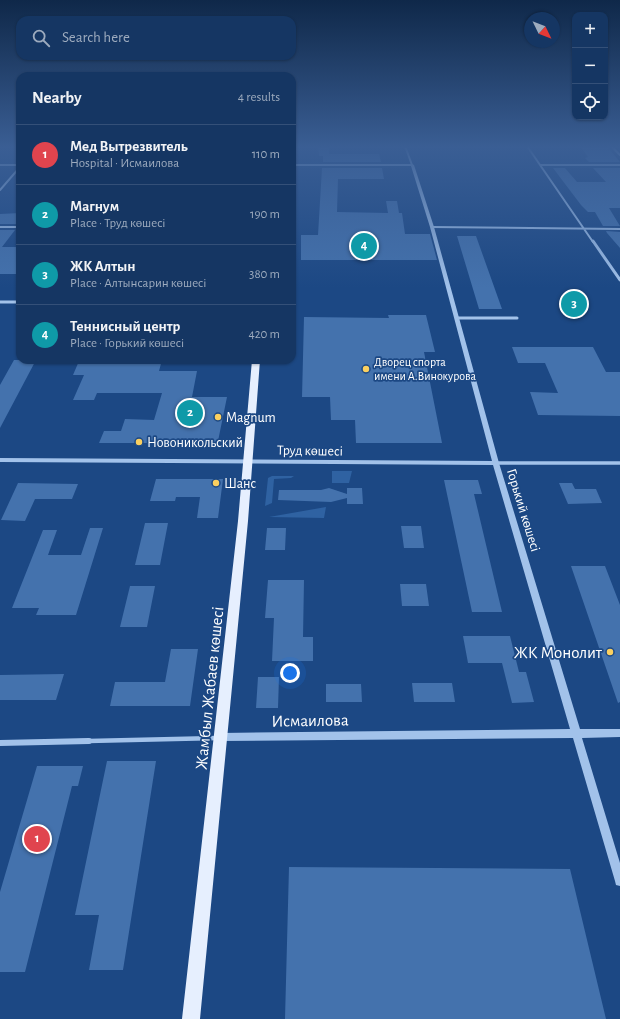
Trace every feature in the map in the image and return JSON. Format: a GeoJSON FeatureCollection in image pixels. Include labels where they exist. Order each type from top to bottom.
{"type":"FeatureCollection","features":[{"type":"Feature","properties":{"kind":"main road","name":"Жамбыл Жабаев көшесі"},"geometry":{"type":"LineString","coordinates":[[191,1019],[243,521],[256,364]]}},
{"type":"Feature","properties":{"kind":"street","name":"Горький көшесі"},"geometry":{"type":"LineString","coordinates":[[421,194],[432,227],[496,463],[620,881]]}},
{"type":"Feature","properties":{"kind":"street"},"geometry":{"type":"LineString","coordinates":[[560,194],[620,280]]}},
{"type":"Feature","properties":{"kind":"street"},"geometry":{"type":"LineString","coordinates":[[0,227],[16,227]]}},
{"type":"Feature","properties":{"kind":"street"},"geometry":{"type":"LineString","coordinates":[[432,227],[620,229]]}},
{"type":"Feature","properties":{"kind":"street"},"geometry":{"type":"LineString","coordinates":[[0,302],[16,302]]}},
{"type":"Feature","properties":{"kind":"street"},"geometry":{"type":"LineString","coordinates":[[457,318],[516,318]]}},
{"type":"Feature","properties":{"kind":"street","name":"Труд көшесі"},"geometry":{"type":"LineString","coordinates":[[0,460],[620,463]]}},
{"type":"Feature","properties":{"kind":"street","name":"Исмаилова"},"geometry":{"type":"LineString","coordinates":[[0,743],[221,737],[620,732]]}},
{"type":"Feature","properties":{"kind":"shaded area"},"geometry":{"type":"Polygon","coordinates":[[[332,471],[352,471],[349,483],[332,483],[332,471]]]}},
{"type":"Feature","properties":{"kind":"shaded area"},"geometry":{"type":"Polygon","coordinates":[[[272,476],[294,476],[291,478],[274,479],[272,503],[265,506],[268,478],[272,476]]]}},
{"type":"Feature","properties":{"kind":"shaded area"},"geometry":{"type":"Polygon","coordinates":[[[326,507],[324,518],[269,517],[326,507]]]}},
{"type":"Feature","properties":{"kind":"building"},"geometry":{"type":"Polygon","coordinates":[[[320,194],[338,194],[337,212],[388,213],[386,201],[397,201],[399,213],[402,213],[405,234],[430,234],[437,260],[301,260],[301,235],[318,235],[320,194]]]}},
{"type":"Feature","properties":{"kind":"building"},"geometry":{"type":"Polygon","coordinates":[[[572,194],[620,194],[620,208],[609,208],[620,226],[603,226],[595,212],[588,212],[572,194]]]}},
{"type":"Feature","properties":{"kind":"building"},"geometry":{"type":"Polygon","coordinates":[[[16,213],[16,224],[0,224],[0,214],[16,213]]]}},
{"type":"Feature","properties":{"kind":"building"},"geometry":{"type":"Polygon","coordinates":[[[0,230],[15,230],[2,247],[16,247],[16,274],[0,274],[0,230]]]}},
{"type":"Feature","properties":{"kind":"building"},"geometry":{"type":"Polygon","coordinates":[[[606,231],[620,232],[620,248],[607,233],[606,231]]]}},
{"type":"Feature","properties":{"kind":"building"},"geometry":{"type":"Polygon","coordinates":[[[457,236],[476,236],[502,309],[479,309],[457,236]]]}},
{"type":"Feature","properties":{"kind":"building"},"geometry":{"type":"Polygon","coordinates":[[[388,315],[426,315],[435,352],[424,352],[442,443],[356,443],[355,420],[331,420],[330,397],[302,397],[304,317],[389,318],[388,315]]]}},
{"type":"Feature","properties":{"kind":"building"},"geometry":{"type":"Polygon","coordinates":[[[512,347],[593,347],[606,372],[620,372],[620,416],[538,415],[530,392],[558,393],[545,363],[518,363],[512,347]]]}},
{"type":"Feature","properties":{"kind":"building"},"geometry":{"type":"Polygon","coordinates":[[[14,360],[16,360],[16,364],[34,364],[0,428],[0,385],[14,360]]]}},
{"type":"Feature","properties":{"kind":"building"},"geometry":{"type":"Polygon","coordinates":[[[78,364],[161,364],[159,371],[197,371],[192,397],[227,397],[217,446],[179,446],[179,443],[99,443],[104,431],[121,431],[125,419],[154,420],[162,393],[97,393],[94,400],[73,400],[84,375],[73,375],[78,364]]]}},
{"type":"Feature","properties":{"kind":"building"},"geometry":{"type":"Polygon","coordinates":[[[156,479],[223,479],[218,518],[197,518],[200,497],[176,497],[175,501],[150,501],[156,479]]]}},
{"type":"Feature","properties":{"kind":"building"},"geometry":{"type":"Polygon","coordinates":[[[444,480],[478,480],[482,494],[474,494],[502,612],[472,612],[444,480]]]}},
{"type":"Feature","properties":{"kind":"building"},"geometry":{"type":"Polygon","coordinates":[[[18,483],[78,484],[72,499],[35,499],[25,521],[1,520],[18,483]]]}},
{"type":"Feature","properties":{"kind":"building"},"geometry":{"type":"Polygon","coordinates":[[[559,483],[572,483],[575,489],[596,489],[602,503],[568,504],[559,483]]]}},
{"type":"Feature","properties":{"kind":"building"},"geometry":{"type":"Polygon","coordinates":[[[329,488],[347,494],[347,488],[362,488],[363,504],[347,504],[347,498],[331,502],[278,500],[279,490],[321,490],[329,488]]]}},
{"type":"Feature","properties":{"kind":"building"},"geometry":{"type":"Polygon","coordinates":[[[145,523],[168,523],[160,565],[135,565],[145,523]]]}},
{"type":"Feature","properties":{"kind":"building"},"geometry":{"type":"Polygon","coordinates":[[[401,526],[421,526],[424,548],[404,548],[401,526]]]}},
{"type":"Feature","properties":{"kind":"building"},"geometry":{"type":"Polygon","coordinates":[[[90,528],[103,528],[76,615],[36,615],[39,608],[12,608],[43,530],[57,530],[48,555],[81,555],[90,528]]]}},
{"type":"Feature","properties":{"kind":"building"},"geometry":{"type":"Polygon","coordinates":[[[267,528],[286,528],[285,550],[265,550],[267,528]]]}},
{"type":"Feature","properties":{"kind":"building","name":"ЖК Монолит"},"geometry":{"type":"Polygon","coordinates":[[[571,566],[605,566],[620,605],[620,702],[618,703],[571,566]]]}},
{"type":"Feature","properties":{"kind":"building"},"geometry":{"type":"Polygon","coordinates":[[[268,580],[304,580],[303,637],[313,637],[313,661],[272,661],[274,618],[265,618],[268,580]]]}},
{"type":"Feature","properties":{"kind":"building"},"geometry":{"type":"Polygon","coordinates":[[[400,584],[426,584],[429,606],[402,606],[400,584]]]}},
{"type":"Feature","properties":{"kind":"building"},"geometry":{"type":"Polygon","coordinates":[[[130,586],[155,586],[147,627],[120,627],[130,586]]]}},
{"type":"Feature","properties":{"kind":"building"},"geometry":{"type":"Polygon","coordinates":[[[463,636],[510,636],[519,672],[526,672],[534,702],[512,703],[502,663],[468,663],[463,636]]]}},
{"type":"Feature","properties":{"kind":"building"},"geometry":{"type":"Polygon","coordinates":[[[171,649],[198,649],[190,706],[110,706],[115,682],[165,682],[171,649]]]}},
{"type":"Feature","properties":{"kind":"building"},"geometry":{"type":"Polygon","coordinates":[[[64,674],[56,700],[0,700],[0,675],[64,674]]]}},
{"type":"Feature","properties":{"kind":"building"},"geometry":{"type":"Polygon","coordinates":[[[258,677],[279,677],[278,708],[256,708],[258,677]]]}},
{"type":"Feature","properties":{"kind":"building"},"geometry":{"type":"Polygon","coordinates":[[[412,683],[452,683],[455,702],[414,702],[412,683]]]}},
{"type":"Feature","properties":{"kind":"building"},"geometry":{"type":"Polygon","coordinates":[[[326,684],[361,684],[362,702],[326,702],[326,684]]]}},
{"type":"Feature","properties":{"kind":"building"},"geometry":{"type":"Polygon","coordinates":[[[107,761],[156,761],[123,970],[89,970],[99,915],[75,915],[107,761]]]}},
{"type":"Feature","properties":{"kind":"building"},"geometry":{"type":"Polygon","coordinates":[[[37,766],[83,766],[78,786],[72,786],[25,972],[0,972],[0,892],[37,766]]]}},
{"type":"Feature","properties":{"kind":"building"},"geometry":{"type":"Polygon","coordinates":[[[289,867],[570,869],[606,1019],[285,1019],[289,867]]]}},
{"type":"Feature","properties":{"kind":"place","name":"Теннисный центр"},"geometry":{"type":"Point","coordinates":[364,246]}},
{"type":"Feature","properties":{"kind":"place","name":"ЖК Алтын"},"geometry":{"type":"Point","coordinates":[574,304]}},
{"type":"Feature","properties":{"kind":"place","name":"Дворец спорта имени А.Винокурова"},"geometry":{"type":"Point","coordinates":[366,369]}},
{"type":"Feature","properties":{"kind":"place","name":"Магнум"},"geometry":{"type":"Point","coordinates":[190,413]}},
{"type":"Feature","properties":{"kind":"place","name":"Magnum"},"geometry":{"type":"Point","coordinates":[218,417]}},
{"type":"Feature","properties":{"kind":"place","name":"Новоникольский"},"geometry":{"type":"Point","coordinates":[139,442]}},
{"type":"Feature","properties":{"kind":"place","name":"Шанс"},"geometry":{"type":"Point","coordinates":[216,483]}},
{"type":"Feature","properties":{"kind":"place","name":"ЖК Монолит"},"geometry":{"type":"Point","coordinates":[610,652]}},
{"type":"Feature","properties":{"kind":"place","name":"Мед Вытрезвитель"},"geometry":{"type":"Point","coordinates":[37,839]}}]}
